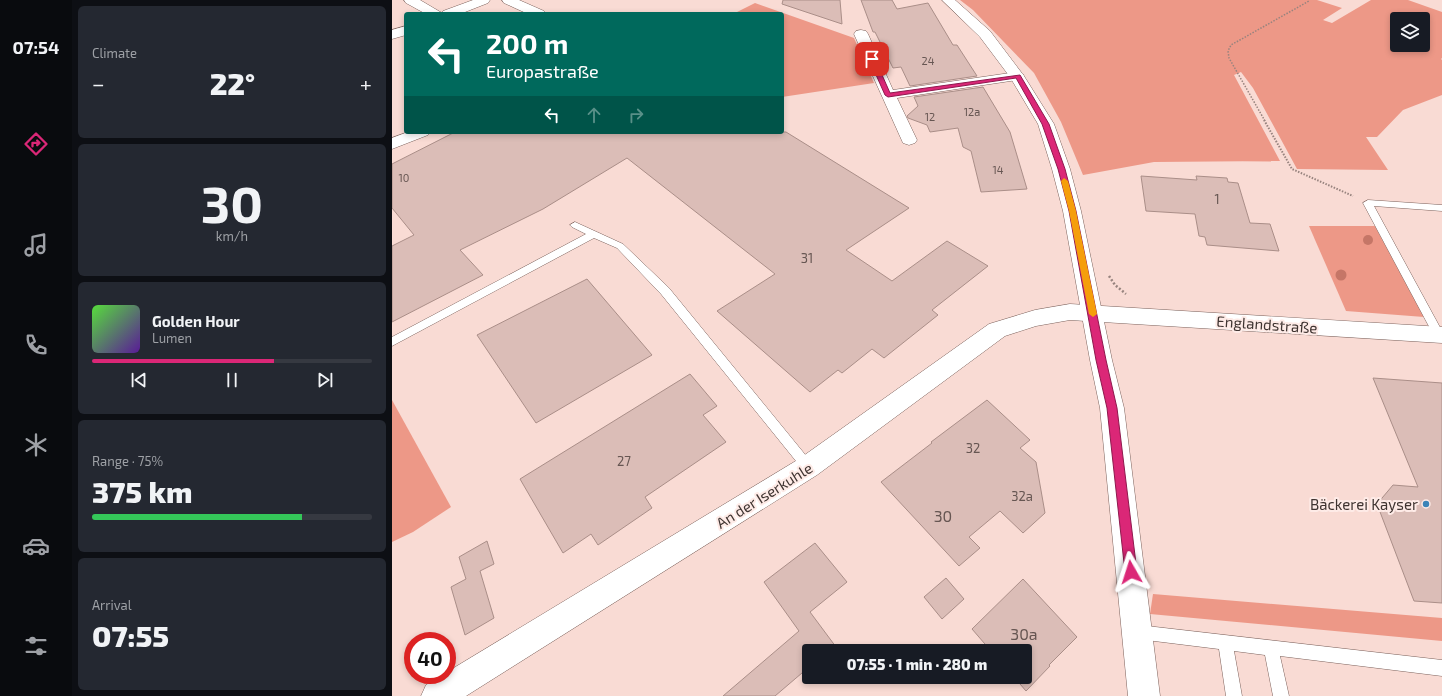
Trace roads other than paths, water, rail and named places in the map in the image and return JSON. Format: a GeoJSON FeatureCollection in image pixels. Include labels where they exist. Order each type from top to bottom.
{"type":"FeatureCollection","features":[{"type":"Feature","properties":{"kind":"street"},"geometry":{"type":"LineString","coordinates":[[410,0],[432,12]]}},
{"type":"Feature","properties":{"kind":"street"},"geometry":{"type":"LineString","coordinates":[[453,12],[484,0]]}},
{"type":"Feature","properties":{"kind":"street"},"geometry":{"type":"LineString","coordinates":[[508,0],[535,12]]}},
{"type":"Feature","properties":{"kind":"street"},"geometry":{"type":"LineString","coordinates":[[948,0],[985,34],[1018,76],[1046,124],[1061,169],[1072,211],[1101,360],[1112,408],[1144,696]]}},
{"type":"Feature","properties":{"kind":"street"},"geometry":{"type":"LineString","coordinates":[[392,35],[404,31]]}},
{"type":"Feature","properties":{"kind":"street"},"geometry":{"type":"LineString","coordinates":[[861,34],[909,140]]}},
{"type":"Feature","properties":{"kind":"street"},"geometry":{"type":"LineString","coordinates":[[888,95],[1018,76]]}},
{"type":"Feature","properties":{"kind":"street"},"geometry":{"type":"LineString","coordinates":[[392,144],[417,134]]}},
{"type":"Feature","properties":{"kind":"street","name":"An der Iserkuhle"},"geometry":{"type":"LineString","coordinates":[[437,696],[808,467],[997,330],[1035,318],[1070,312],[1093,313]]}},
{"type":"Feature","properties":{"kind":"street","name":"Englandstraße"},"geometry":{"type":"LineString","coordinates":[[1093,313],[1440,334]]}},
{"type":"Feature","properties":{"kind":"lane"},"geometry":{"type":"LineString","coordinates":[[1440,334],[1368,203],[1442,208]]}},
{"type":"Feature","properties":{"kind":"lane"},"geometry":{"type":"LineString","coordinates":[[575,225],[620,246],[665,291],[808,467]]}},
{"type":"Feature","properties":{"kind":"lane"},"geometry":{"type":"LineString","coordinates":[[392,342],[594,234]]}},
{"type":"Feature","properties":{"kind":"lane"},"geometry":{"type":"LineString","coordinates":[[1138,632],[1442,668]]}},
{"type":"Feature","properties":{"kind":"lane"},"geometry":{"type":"LineString","coordinates":[[1226,642],[1234,696]]}},
{"type":"Feature","properties":{"kind":"lane"},"geometry":{"type":"LineString","coordinates":[[1271,647],[1281,696]]}},
{"type":"Feature","properties":{"kind":"place","name":"Bäckerei Kayser"},"geometry":{"type":"Point","coordinates":[1426,504]}}]}
